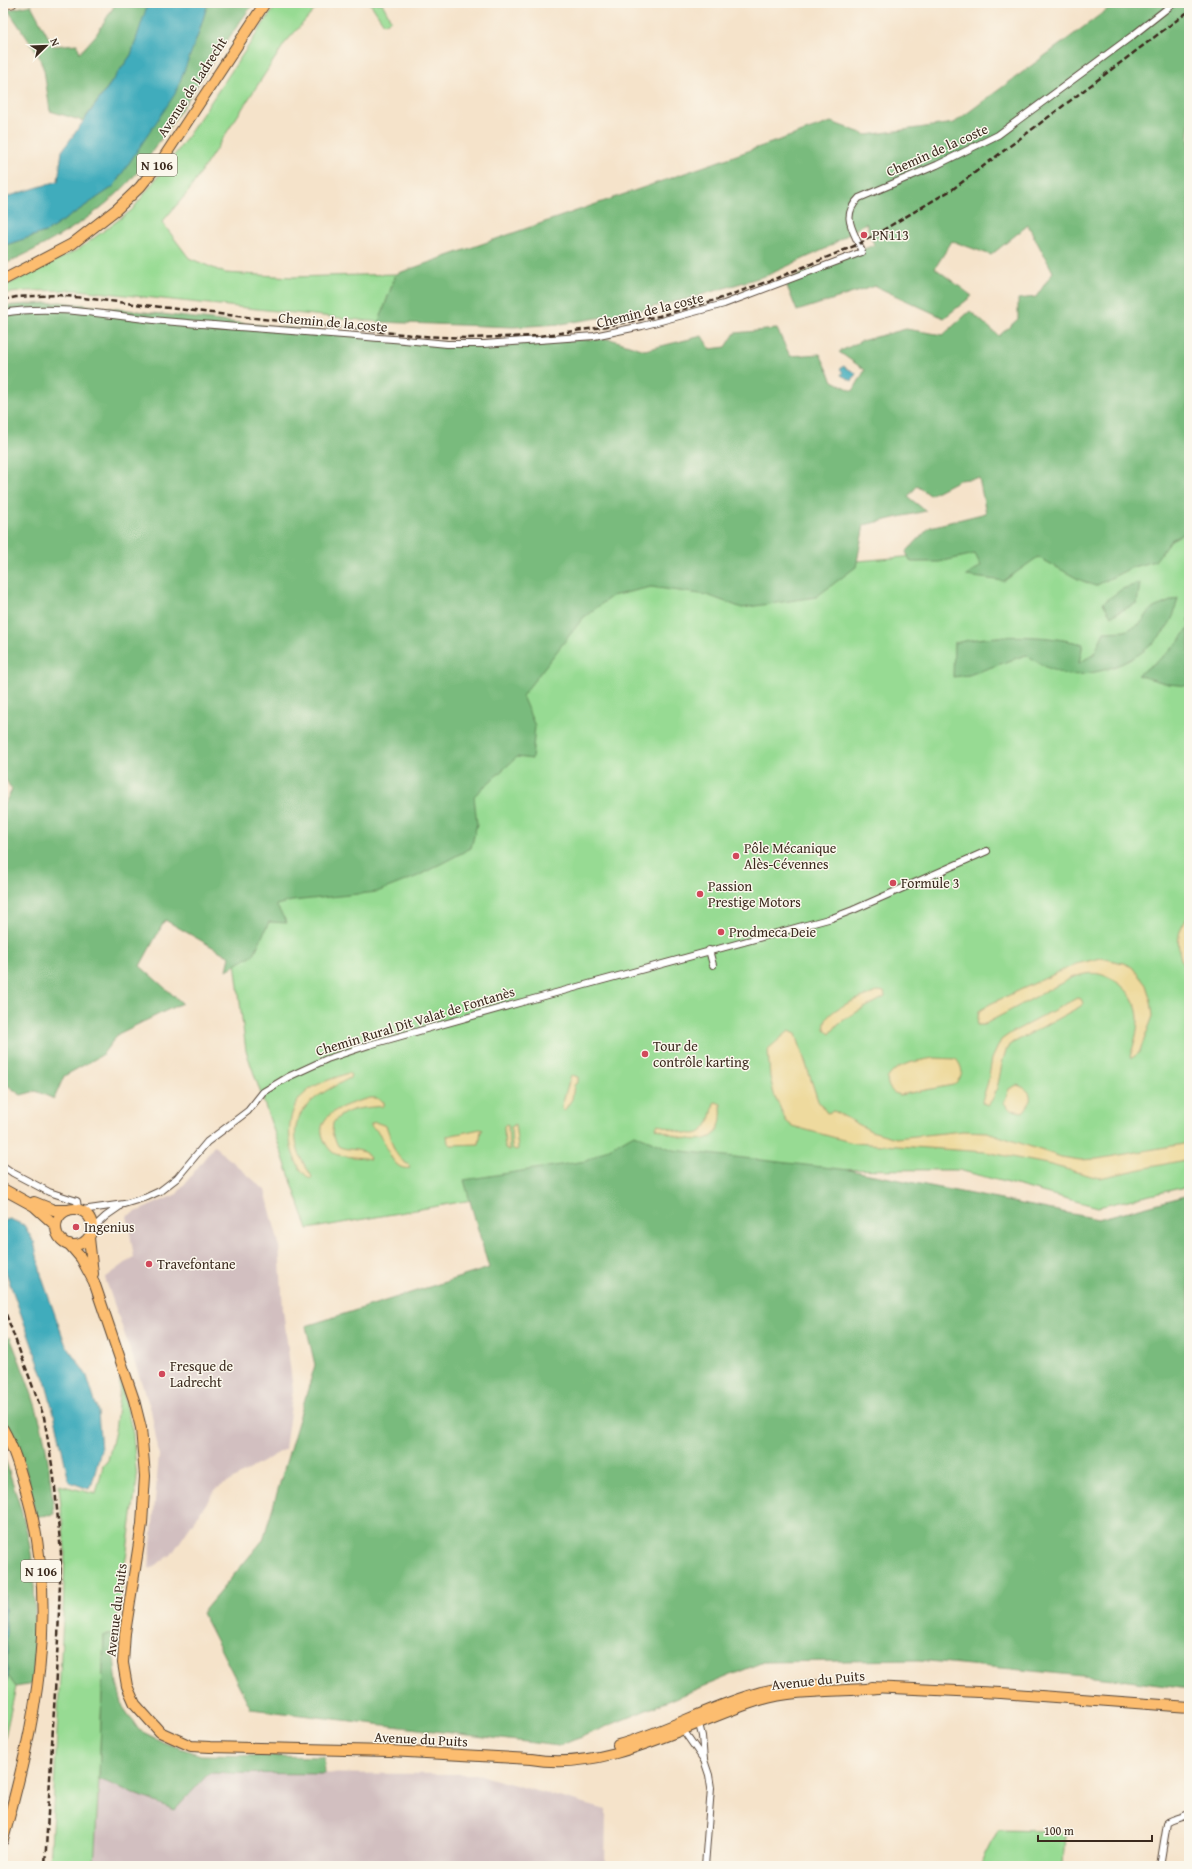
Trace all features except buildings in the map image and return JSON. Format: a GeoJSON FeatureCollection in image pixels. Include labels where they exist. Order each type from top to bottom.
{"type":"FeatureCollection","features":[{"type":"Feature","properties":{"kind":"main road"},"geometry":{"type":"LineString","coordinates":[[3,5],[12,3]]}},
{"type":"Feature","properties":{"kind":"main road","name":"Avenue de Ladrecht"},"geometry":{"type":"LineString","coordinates":[[3,280],[72,244],[117,209],[140,187],[164,157],[265,3]]}},
{"type":"Feature","properties":{"kind":"main road"},"geometry":{"type":"LineString","coordinates":[[3,1189],[24,1199],[54,1210],[76,1209],[88,1214],[93,1228],[89,1238],[79,1245],[69,1244],[60,1238],[55,1225],[24,1199]]}},
{"type":"Feature","properties":{"kind":"main road"},"geometry":{"type":"LineString","coordinates":[[55,1225],[61,1214],[76,1209]]}},
{"type":"Feature","properties":{"kind":"main road","name":"Avenue du Puits"},"geometry":{"type":"LineString","coordinates":[[89,1238],[94,1282]]}},
{"type":"Feature","properties":{"kind":"main road","name":"Avenue du Puits"},"geometry":{"type":"LineString","coordinates":[[69,1244],[81,1258],[94,1282],[132,1393],[141,1428],[145,1476],[142,1524],[125,1633],[123,1664],[126,1686],[134,1704],[160,1732],[192,1746],[390,1751],[531,1759],[603,1750],[680,1726],[698,1719],[728,1703],[777,1689],[827,1684],[860,1685],[878,1688],[1001,1693],[1189,1706]]}},
{"type":"Feature","properties":{"kind":"main road","name":"N 106"},"geometry":{"type":"LineString","coordinates":[[3,1429],[20,1470],[36,1531],[43,1610],[37,1696],[27,1749],[3,1840]]}},
{"type":"Feature","properties":{"kind":"street","name":"Chemin de la coste"},"geometry":{"type":"LineString","coordinates":[[3,314],[16,311],[54,310],[163,321],[462,344],[484,344],[594,336],[642,326],[724,304],[862,252],[848,217],[851,206],[859,198],[937,165],[998,136],[1126,41],[1174,3]]}},
{"type":"Feature","properties":{"kind":"street","name":"Chemin Rural Dit Valat de Fontanès"},"geometry":{"type":"LineString","coordinates":[[76,1209],[124,1204],[147,1197],[166,1186],[177,1178],[207,1142],[244,1115],[263,1092],[288,1076],[308,1066],[369,1045],[845,913],[987,851]]}},
{"type":"Feature","properties":{"kind":"street"},"geometry":{"type":"LineString","coordinates":[[709,950],[713,965]]}},
{"type":"Feature","properties":{"kind":"street"},"geometry":{"type":"LineString","coordinates":[[3,1166],[49,1192],[77,1201],[78,1203],[76,1209]]}},
{"type":"Feature","properties":{"kind":"street","name":"Chemin Rural Dit Valat de Fontanès"},"geometry":{"type":"LineString","coordinates":[[93,1228],[106,1216],[124,1204]]}},
{"type":"Feature","properties":{"kind":"street"},"geometry":{"type":"LineString","coordinates":[[698,1719],[704,1760],[709,1775],[711,1794],[705,1866]]}},
{"type":"Feature","properties":{"kind":"street"},"geometry":{"type":"LineString","coordinates":[[680,1726],[704,1760]]}},
{"type":"Feature","properties":{"kind":"street"},"geometry":{"type":"LineString","coordinates":[[1160,1866],[1167,1823],[1171,1819],[1180,1819],[1186,1815]]}},
{"type":"Feature","properties":{"kind":"shaded area"},"geometry":{"type":"Polygon","coordinates":[[[214,1146],[265,1190],[279,1244],[283,1309],[293,1390],[285,1449],[216,1489],[171,1555],[149,1569],[159,1455],[151,1410],[105,1278],[134,1257],[127,1216],[177,1194],[214,1146]]]}},
{"type":"Feature","properties":{"kind":"shaded area"},"geometry":{"type":"Polygon","coordinates":[[[209,1773],[475,1774],[606,1810],[605,1866],[94,1866],[99,1779],[175,1810],[209,1773]]]}},
{"type":"Feature","properties":{"kind":"green space"},"geometry":{"type":"Polygon","coordinates":[[[116,3],[149,3],[131,55],[83,121],[50,111],[44,70],[38,54],[8,10],[31,5],[53,46],[77,44],[80,53],[96,35],[116,3]]]}},
{"type":"Feature","properties":{"kind":"green space"},"geometry":{"type":"Polygon","coordinates":[[[208,3],[254,3],[169,128],[129,182],[101,208],[70,230],[3,265],[3,246],[48,231],[113,187],[142,143],[198,35],[208,3]]]}},
{"type":"Feature","properties":{"kind":"green space"},"geometry":{"type":"Polygon","coordinates":[[[279,3],[321,3],[285,43],[188,192],[162,222],[189,258],[225,273],[293,277],[396,274],[379,322],[78,290],[27,291],[3,294],[3,287],[79,249],[132,210],[179,149],[272,11],[279,3]]]}},
{"type":"Feature","properties":{"kind":"green space"},"geometry":{"type":"Polygon","coordinates":[[[370,3],[382,3],[391,20],[384,24],[370,3]]]}},
{"type":"Feature","properties":{"kind":"green space"},"geometry":{"type":"Polygon","coordinates":[[[1116,3],[1189,3],[1189,531],[1171,540],[1155,561],[1133,567],[1095,586],[1078,579],[1038,557],[1004,581],[966,576],[981,566],[975,554],[939,562],[911,562],[906,552],[930,527],[986,513],[979,478],[959,480],[930,495],[917,486],[908,497],[926,511],[864,525],[856,567],[816,597],[742,608],[707,595],[651,587],[612,596],[583,618],[522,696],[535,726],[532,759],[517,757],[474,796],[477,824],[471,848],[418,876],[377,892],[292,901],[276,905],[287,923],[269,922],[254,954],[227,970],[230,957],[165,920],[140,966],[182,1003],[118,1034],[102,1055],[64,1076],[54,1099],[36,1091],[21,1095],[3,1082],[3,806],[12,790],[3,775],[3,306],[60,302],[220,321],[447,344],[610,339],[645,350],[702,336],[710,349],[726,347],[735,333],[777,329],[790,356],[820,354],[833,381],[853,391],[865,370],[839,352],[861,341],[906,329],[943,335],[970,311],[999,336],[1018,319],[1018,299],[1036,297],[1053,272],[1028,225],[991,255],[952,241],[935,268],[972,296],[944,318],[875,286],[797,311],[785,281],[874,245],[866,223],[825,249],[768,275],[691,298],[628,313],[561,324],[513,327],[379,322],[396,274],[831,122],[867,135],[954,123],[1116,3]]]}},
{"type":"Feature","properties":{"kind":"green space","name":"Pôle Mécanique Alès-Cévennes"},"geometry":{"type":"Polygon","coordinates":[[[1189,508],[1189,1186],[1098,1207],[959,1170],[737,1169],[596,1178],[308,1229],[246,1051],[233,946],[332,765],[641,569],[800,566],[950,553],[1189,508]]]}},
{"type":"Feature","properties":{"kind":"green space"},"geometry":{"type":"Polygon","coordinates":[[[1140,583],[1137,603],[1111,616],[1103,603],[1122,589],[1140,583]]]}},
{"type":"Feature","properties":{"kind":"green space"},"geometry":{"type":"Polygon","coordinates":[[[1178,598],[1172,619],[1158,639],[1149,647],[1129,660],[1107,669],[1091,673],[1068,675],[1049,668],[1026,655],[969,675],[953,677],[954,643],[986,638],[1019,636],[1051,638],[1083,644],[1079,663],[1094,654],[1104,632],[1125,631],[1140,624],[1151,609],[1178,598]]]}},
{"type":"Feature","properties":{"kind":"green space"},"geometry":{"type":"Polygon","coordinates":[[[1189,627],[1189,686],[1168,684],[1137,675],[1159,660],[1173,648],[1189,627]]]}},
{"type":"Feature","properties":{"kind":"green space"},"geometry":{"type":"Polygon","coordinates":[[[634,1134],[673,1150],[849,1170],[1098,1219],[1189,1195],[1189,1689],[1113,1679],[919,1660],[763,1662],[559,1746],[251,1709],[202,1613],[263,1540],[315,1365],[306,1326],[489,1268],[464,1180],[586,1161],[634,1134]]]}},
{"type":"Feature","properties":{"kind":"green space"},"geometry":{"type":"Polygon","coordinates":[[[10,1337],[32,1395],[41,1424],[47,1454],[54,1514],[36,1517],[25,1467],[3,1416],[3,1388],[9,1383],[3,1357],[3,1341],[10,1337]]]}},
{"type":"Feature","properties":{"kind":"green space"},"geometry":{"type":"Polygon","coordinates":[[[120,1379],[133,1434],[137,1480],[115,1635],[104,1635],[99,1779],[94,1866],[50,1866],[63,1618],[65,1550],[59,1485],[96,1494],[103,1466],[108,1460],[115,1431],[120,1379]]]}},
{"type":"Feature","properties":{"kind":"green space"},"geometry":{"type":"Polygon","coordinates":[[[3,1453],[25,1524],[31,1553],[34,1583],[35,1626],[33,1684],[16,1687],[8,1676],[3,1562],[3,1453]]]}},
{"type":"Feature","properties":{"kind":"green space"},"geometry":{"type":"Polygon","coordinates":[[[104,1635],[115,1635],[114,1656],[117,1684],[123,1707],[139,1730],[165,1743],[201,1755],[324,1757],[325,1774],[209,1773],[175,1810],[99,1779],[104,1635]]]}},
{"type":"Feature","properties":{"kind":"green space"},"geometry":{"type":"Polygon","coordinates":[[[8,1676],[16,1687],[3,1746],[3,1693],[8,1676]]]}},
{"type":"Feature","properties":{"kind":"green space"},"geometry":{"type":"Polygon","coordinates":[[[998,1830],[1053,1831],[1065,1833],[1063,1866],[980,1866],[998,1830]]]}},
{"type":"Feature","properties":{"kind":"sand"},"geometry":{"type":"Polygon","coordinates":[[[1189,916],[1189,975],[1182,961],[1178,945],[1184,922],[1189,916]]]}},
{"type":"Feature","properties":{"kind":"sand"},"geometry":{"type":"Polygon","coordinates":[[[1101,958],[1123,963],[1132,967],[1146,985],[1151,1001],[1153,1016],[1139,1053],[1132,1058],[1130,1057],[1136,1038],[1138,1023],[1137,1010],[1134,1003],[1126,990],[1120,984],[1106,976],[1095,973],[1071,978],[983,1025],[977,1025],[979,1011],[990,1004],[1076,964],[1101,958]]]}},
{"type":"Feature","properties":{"kind":"sand"},"geometry":{"type":"Polygon","coordinates":[[[880,991],[884,992],[885,997],[851,1015],[838,1024],[830,1034],[826,1031],[825,1023],[828,1017],[835,1011],[844,1005],[880,991]]]}},
{"type":"Feature","properties":{"kind":"sand"},"geometry":{"type":"Polygon","coordinates":[[[1077,998],[1081,999],[1083,1003],[1081,1006],[1009,1045],[1003,1060],[996,1092],[988,1105],[983,1103],[982,1101],[988,1082],[992,1059],[1001,1040],[1011,1033],[1077,998]]]}},
{"type":"Feature","properties":{"kind":"sand"},"geometry":{"type":"Polygon","coordinates":[[[789,1031],[796,1034],[818,1101],[827,1113],[834,1111],[871,1131],[896,1138],[963,1131],[987,1132],[1061,1157],[1080,1160],[1097,1159],[1189,1143],[1189,1159],[1099,1178],[1047,1164],[986,1152],[854,1143],[792,1126],[786,1121],[774,1094],[770,1077],[768,1049],[789,1031]]]}},
{"type":"Feature","properties":{"kind":"sand"},"geometry":{"type":"Polygon","coordinates":[[[933,1058],[956,1059],[962,1073],[957,1082],[953,1085],[899,1095],[890,1089],[887,1079],[896,1069],[913,1062],[933,1058]]]}},
{"type":"Feature","properties":{"kind":"sand"},"geometry":{"type":"Polygon","coordinates":[[[348,1073],[351,1075],[350,1078],[315,1098],[306,1106],[296,1127],[296,1140],[300,1156],[312,1177],[310,1179],[296,1162],[292,1151],[290,1127],[292,1115],[302,1096],[312,1088],[348,1073]]]}},
{"type":"Feature","properties":{"kind":"sand"},"geometry":{"type":"Polygon","coordinates":[[[571,1075],[578,1077],[578,1082],[574,1085],[572,1099],[564,1111],[562,1109],[562,1105],[571,1075]]]}},
{"type":"Feature","properties":{"kind":"sand"},"geometry":{"type":"Polygon","coordinates":[[[1017,1085],[1026,1090],[1030,1096],[1027,1108],[1023,1112],[1011,1110],[1004,1103],[1009,1089],[1017,1085]]]}},
{"type":"Feature","properties":{"kind":"sand"},"geometry":{"type":"Polygon","coordinates":[[[370,1098],[376,1098],[384,1102],[384,1106],[356,1109],[344,1114],[333,1123],[332,1133],[338,1146],[364,1152],[370,1159],[342,1156],[332,1152],[324,1140],[322,1131],[323,1123],[328,1116],[344,1106],[370,1098]]]}},
{"type":"Feature","properties":{"kind":"sand"},"geometry":{"type":"Polygon","coordinates":[[[716,1102],[721,1104],[721,1121],[716,1132],[710,1137],[702,1140],[692,1139],[656,1128],[658,1124],[687,1134],[695,1134],[707,1126],[711,1117],[714,1103],[716,1102]]]}},
{"type":"Feature","properties":{"kind":"sand"},"geometry":{"type":"Polygon","coordinates":[[[375,1122],[386,1126],[396,1153],[409,1165],[410,1168],[398,1166],[390,1156],[381,1137],[371,1126],[371,1124],[375,1122]]]}},
{"type":"Feature","properties":{"kind":"sand"},"geometry":{"type":"Polygon","coordinates":[[[506,1124],[508,1125],[509,1150],[505,1148],[504,1126],[506,1124]]]}},
{"type":"Feature","properties":{"kind":"sand"},"geometry":{"type":"Polygon","coordinates":[[[515,1124],[518,1149],[516,1150],[512,1148],[511,1127],[515,1124]]]}},
{"type":"Feature","properties":{"kind":"sand"},"geometry":{"type":"Polygon","coordinates":[[[480,1129],[483,1130],[481,1131],[479,1144],[451,1145],[448,1143],[447,1135],[480,1129]]]}},
{"type":"Feature","properties":{"kind":"water"},"geometry":{"type":"Polygon","coordinates":[[[148,3],[208,3],[198,35],[175,94],[113,187],[48,231],[3,246],[3,198],[58,181],[62,151],[131,55],[148,3]]]}},
{"type":"Feature","properties":{"kind":"water"},"geometry":{"type":"Polygon","coordinates":[[[843,366],[856,373],[852,381],[841,375],[843,372],[840,370],[843,366]]]}},
{"type":"Feature","properties":{"kind":"water"},"geometry":{"type":"Polygon","coordinates":[[[10,1219],[24,1225],[34,1242],[42,1278],[65,1343],[87,1376],[98,1412],[101,1450],[92,1484],[89,1489],[69,1482],[46,1384],[3,1264],[3,1221],[10,1219]]]}},
{"type":"Feature","properties":{"kind":"water"},"geometry":{"type":"Polygon","coordinates":[[[3,1557],[8,1676],[3,1693],[3,1557]]]}},
{"type":"Feature","properties":{"kind":"railway"},"geometry":{"type":"LineString","coordinates":[[3,300],[16,297],[58,295],[297,323],[421,336],[465,338],[538,336],[596,328],[659,316],[719,299],[777,278],[859,244],[953,189],[1189,11]]}},
{"type":"Feature","properties":{"kind":"railway"},"geometry":{"type":"LineString","coordinates":[[3,1306],[44,1417],[54,1477],[61,1553],[58,1639],[45,1866]]}},
{"type":"Feature","properties":{"kind":"place","name":"PN113"},"geometry":{"type":"Point","coordinates":[864,235]}},
{"type":"Feature","properties":{"kind":"place","name":"Pôle Mécanique Alès-Cévennes"},"geometry":{"type":"Point","coordinates":[736,856]}},
{"type":"Feature","properties":{"kind":"place","name":"Formule 3"},"geometry":{"type":"Point","coordinates":[893,883]}},
{"type":"Feature","properties":{"kind":"place","name":"Passion Prestige Motors"},"geometry":{"type":"Point","coordinates":[700,894]}},
{"type":"Feature","properties":{"kind":"place","name":"Prodmeca Deie"},"geometry":{"type":"Point","coordinates":[721,932]}},
{"type":"Feature","properties":{"kind":"place","name":"Tour de contrôle karting"},"geometry":{"type":"Point","coordinates":[645,1054]}},
{"type":"Feature","properties":{"kind":"place","name":"Ingenius"},"geometry":{"type":"Point","coordinates":[76,1227]}},
{"type":"Feature","properties":{"kind":"place","name":"Travefontane"},"geometry":{"type":"Point","coordinates":[149,1264]}},
{"type":"Feature","properties":{"kind":"place","name":"Fresque de Ladrecht"},"geometry":{"type":"Point","coordinates":[162,1374]}}]}
